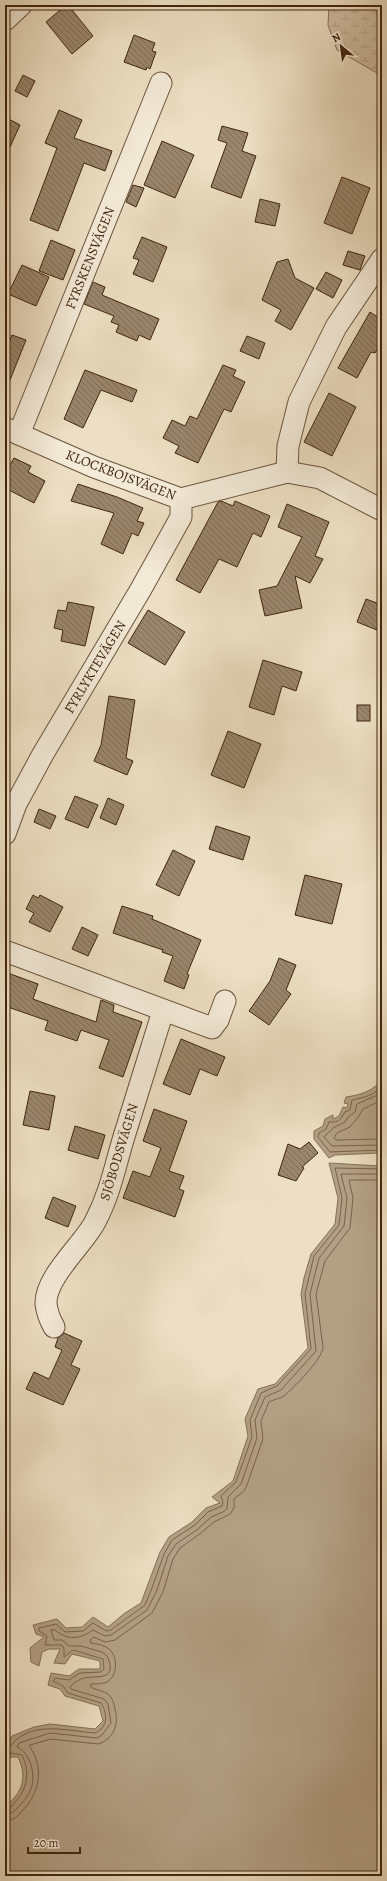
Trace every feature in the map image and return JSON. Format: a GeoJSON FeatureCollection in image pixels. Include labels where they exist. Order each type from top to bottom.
{"type":"FeatureCollection","features":[{"type":"Feature","properties":{"kind":"street"},"geometry":{"type":"LineString","coordinates":[[5,20],[21,5]]}},
{"type":"Feature","properties":{"kind":"street","name":"FYRSKENSVÄGEN"},"geometry":{"type":"LineString","coordinates":[[12,431],[160,83]]}},
{"type":"Feature","properties":{"kind":"street"},"geometry":{"type":"LineString","coordinates":[[287,472],[288,446],[299,402],[336,327],[382,259]]}},
{"type":"Feature","properties":{"kind":"street","name":"KLOCKBOJSVÄGEN"},"geometry":{"type":"LineString","coordinates":[[12,431],[94,466],[181,499],[287,472],[320,478],[382,510]]}},
{"type":"Feature","properties":{"kind":"street","name":"FYRLYKTEVÄGEN"},"geometry":{"type":"LineString","coordinates":[[5,834],[16,804],[43,754],[141,589],[181,517],[181,499]]}},
{"type":"Feature","properties":{"kind":"street"},"geometry":{"type":"LineString","coordinates":[[5,951],[212,1028],[218,1020],[226,1001]]}},
{"type":"Feature","properties":{"kind":"street","name":"SJÖBODSVÄGEN"},"geometry":{"type":"LineString","coordinates":[[54,1327],[48,1315],[46,1303],[49,1291],[62,1266],[95,1222],[110,1190],[126,1129],[163,1011]]}},
{"type":"Feature","properties":{"kind":"green space"},"geometry":{"type":"Polygon","coordinates":[[[329,5],[382,5],[382,68],[377,73],[337,50],[328,25],[329,5]]]}},
{"type":"Feature","properties":{"kind":"water"},"geometry":{"type":"Polygon","coordinates":[[[382,1079],[382,1876],[5,1876],[5,1807],[16,1796],[22,1785],[23,1778],[23,1772],[18,1757],[11,1757],[5,1763],[5,1748],[12,1736],[34,1727],[50,1724],[95,1729],[103,1721],[99,1706],[65,1696],[60,1689],[48,1685],[51,1673],[69,1676],[79,1669],[100,1669],[100,1661],[72,1654],[65,1664],[54,1663],[60,1649],[49,1649],[42,1652],[39,1666],[31,1662],[30,1648],[44,1637],[36,1634],[33,1625],[57,1619],[66,1628],[82,1627],[93,1617],[108,1627],[125,1613],[141,1603],[160,1552],[169,1537],[192,1522],[206,1508],[220,1503],[212,1497],[233,1481],[248,1436],[245,1419],[258,1389],[275,1384],[308,1348],[301,1294],[311,1254],[335,1224],[338,1198],[329,1163],[380,1166],[380,1153],[335,1155],[329,1158],[314,1139],[314,1131],[323,1126],[325,1119],[333,1115],[333,1119],[339,1116],[343,1107],[347,1108],[348,1104],[344,1103],[346,1097],[366,1092],[375,1087],[382,1079]]]}},
{"type":"Feature","properties":{"kind":"building"},"geometry":{"type":"Polygon","coordinates":[[[66,5],[68,5],[93,36],[72,54],[46,22],[66,5]]]}},
{"type":"Feature","properties":{"kind":"building"},"geometry":{"type":"Polygon","coordinates":[[[134,35],[155,43],[152,51],[156,52],[150,69],[147,67],[146,70],[124,62],[134,35]]]}},
{"type":"Feature","properties":{"kind":"building"},"geometry":{"type":"Polygon","coordinates":[[[23,75],[35,81],[27,97],[15,91],[23,75]]]}},
{"type":"Feature","properties":{"kind":"building"},"geometry":{"type":"Polygon","coordinates":[[[59,110],[82,120],[74,138],[112,151],[105,171],[84,163],[58,231],[30,220],[57,148],[45,143],[59,110]]]}},
{"type":"Feature","properties":{"kind":"building"},"geometry":{"type":"Polygon","coordinates":[[[5,117],[20,125],[5,158],[5,117]]]}},
{"type":"Feature","properties":{"kind":"building"},"geometry":{"type":"Polygon","coordinates":[[[222,126],[248,133],[242,151],[256,156],[241,198],[211,187],[227,143],[218,140],[222,126]]]}},
{"type":"Feature","properties":{"kind":"building"},"geometry":{"type":"Polygon","coordinates":[[[162,141],[194,155],[175,198],[144,185],[162,141]]]}},
{"type":"Feature","properties":{"kind":"building"},"geometry":{"type":"Polygon","coordinates":[[[342,177],[370,188],[352,234],[324,223],[342,177]]]}},
{"type":"Feature","properties":{"kind":"building"},"geometry":{"type":"Polygon","coordinates":[[[133,185],[144,188],[136,207],[126,202],[133,185]]]}},
{"type":"Feature","properties":{"kind":"building"},"geometry":{"type":"Polygon","coordinates":[[[260,199],[280,204],[275,226],[255,222],[260,199]]]}},
{"type":"Feature","properties":{"kind":"building"},"geometry":{"type":"Polygon","coordinates":[[[142,237],[167,247],[153,282],[133,274],[139,260],[133,258],[142,237]]]}},
{"type":"Feature","properties":{"kind":"building"},"geometry":{"type":"Polygon","coordinates":[[[51,240],[75,250],[63,280],[39,271],[51,240]]]}},
{"type":"Feature","properties":{"kind":"building"},"geometry":{"type":"Polygon","coordinates":[[[348,251],[365,256],[360,270],[343,265],[348,251]]]}},
{"type":"Feature","properties":{"kind":"building"},"geometry":{"type":"Polygon","coordinates":[[[288,259],[295,278],[314,288],[291,330],[275,321],[281,310],[262,300],[277,262],[288,259]]]}},
{"type":"Feature","properties":{"kind":"building"},"geometry":{"type":"Polygon","coordinates":[[[22,265],[49,277],[36,306],[8,294],[22,265]]]}},
{"type":"Feature","properties":{"kind":"building"},"geometry":{"type":"Polygon","coordinates":[[[326,272],[342,280],[333,298],[316,289],[326,272]]]}},
{"type":"Feature","properties":{"kind":"building"},"geometry":{"type":"Polygon","coordinates":[[[93,282],[105,287],[102,295],[159,319],[150,340],[139,335],[137,341],[116,332],[119,325],[111,322],[114,316],[84,304],[93,282]]]}},
{"type":"Feature","properties":{"kind":"building"},"geometry":{"type":"Polygon","coordinates":[[[370,312],[382,320],[382,341],[375,353],[371,352],[357,378],[338,368],[370,312]]]}},
{"type":"Feature","properties":{"kind":"building"},"geometry":{"type":"Polygon","coordinates":[[[12,335],[26,340],[6,390],[5,354],[12,335]]]}},
{"type":"Feature","properties":{"kind":"building"},"geometry":{"type":"Polygon","coordinates":[[[247,336],[265,343],[259,359],[240,351],[247,336]]]}},
{"type":"Feature","properties":{"kind":"building"},"geometry":{"type":"Polygon","coordinates":[[[223,365],[236,370],[233,376],[245,382],[231,412],[224,409],[198,463],[175,453],[179,446],[163,438],[172,420],[185,426],[190,416],[197,419],[223,365]]]}},
{"type":"Feature","properties":{"kind":"building"},"geometry":{"type":"Polygon","coordinates":[[[85,370],[137,390],[132,402],[101,390],[83,428],[64,419],[85,370]]]}},
{"type":"Feature","properties":{"kind":"building"},"geometry":{"type":"Polygon","coordinates":[[[329,393],[356,407],[332,456],[304,442],[329,393]]]}},
{"type":"Feature","properties":{"kind":"building"},"geometry":{"type":"Polygon","coordinates":[[[14,458],[31,466],[28,472],[45,481],[34,503],[5,488],[5,462],[10,465],[14,458]]]}},
{"type":"Feature","properties":{"kind":"building"},"geometry":{"type":"Polygon","coordinates":[[[78,484],[117,497],[143,508],[137,521],[144,523],[138,536],[132,533],[123,554],[101,544],[114,513],[71,501],[78,484]]]}},
{"type":"Feature","properties":{"kind":"building"},"geometry":{"type":"Polygon","coordinates":[[[221,501],[233,506],[235,501],[270,516],[261,537],[253,533],[237,567],[219,559],[200,593],[176,580],[218,502],[221,501]]]}},
{"type":"Feature","properties":{"kind":"building"},"geometry":{"type":"Polygon","coordinates":[[[287,504],[329,522],[315,556],[323,559],[310,583],[295,576],[302,608],[265,616],[259,590],[277,586],[302,537],[278,527],[287,504]]]}},
{"type":"Feature","properties":{"kind":"building"},"geometry":{"type":"Polygon","coordinates":[[[366,599],[382,605],[382,632],[357,622],[366,599]]]}},
{"type":"Feature","properties":{"kind":"building"},"geometry":{"type":"Polygon","coordinates":[[[68,602],[94,607],[85,646],[61,641],[63,630],[54,628],[58,610],[66,611],[68,602]]]}},
{"type":"Feature","properties":{"kind":"building"},"geometry":{"type":"Polygon","coordinates":[[[148,610],[185,632],[165,665],[128,643],[148,610]]]}},
{"type":"Feature","properties":{"kind":"building"},"geometry":{"type":"Polygon","coordinates":[[[263,660],[302,672],[296,691],[282,686],[274,715],[249,707],[263,660]]]}},
{"type":"Feature","properties":{"kind":"building"},"geometry":{"type":"Polygon","coordinates":[[[109,696],[135,700],[126,758],[133,761],[127,775],[94,761],[101,745],[109,696]]]}},
{"type":"Feature","properties":{"kind":"building"},"geometry":{"type":"Polygon","coordinates":[[[357,705],[370,705],[370,721],[357,721],[357,705]]]}},
{"type":"Feature","properties":{"kind":"building"},"geometry":{"type":"Polygon","coordinates":[[[228,731],[261,744],[244,788],[211,775],[228,731]]]}},
{"type":"Feature","properties":{"kind":"building"},"geometry":{"type":"Polygon","coordinates":[[[75,796],[98,805],[88,828],[65,819],[75,796]]]}},
{"type":"Feature","properties":{"kind":"building"},"geometry":{"type":"Polygon","coordinates":[[[108,798],[124,805],[116,825],[100,818],[108,798]]]}},
{"type":"Feature","properties":{"kind":"building"},"geometry":{"type":"Polygon","coordinates":[[[39,809],[56,816],[50,829],[34,822],[39,809]]]}},
{"type":"Feature","properties":{"kind":"building"},"geometry":{"type":"Polygon","coordinates":[[[216,826],[250,837],[243,860],[209,849],[216,826]]]}},
{"type":"Feature","properties":{"kind":"building"},"geometry":{"type":"Polygon","coordinates":[[[173,850],[195,861],[179,896],[156,885],[173,850]]]}},
{"type":"Feature","properties":{"kind":"building"},"geometry":{"type":"Polygon","coordinates":[[[305,875],[342,884],[332,924],[295,915],[305,875]]]}},
{"type":"Feature","properties":{"kind":"building"},"geometry":{"type":"Polygon","coordinates":[[[33,895],[38,898],[40,895],[63,907],[50,932],[29,922],[34,913],[26,909],[33,895]]]}},
{"type":"Feature","properties":{"kind":"building"},"geometry":{"type":"Polygon","coordinates":[[[122,906],[153,916],[152,919],[201,940],[187,974],[189,975],[184,989],[164,981],[173,956],[162,952],[163,950],[113,933],[122,906]]]}},
{"type":"Feature","properties":{"kind":"building"},"geometry":{"type":"Polygon","coordinates":[[[82,927],[98,935],[88,956],[72,949],[82,927]]]}},
{"type":"Feature","properties":{"kind":"building"},"geometry":{"type":"Polygon","coordinates":[[[279,958],[296,965],[286,990],[291,994],[269,1025],[249,1011],[270,981],[279,958]]]}},
{"type":"Feature","properties":{"kind":"building"},"geometry":{"type":"Polygon","coordinates":[[[5,972],[38,984],[33,999],[96,1022],[101,1000],[114,1005],[113,1012],[142,1022],[123,1077],[99,1068],[109,1040],[81,1030],[77,1041],[45,1030],[48,1021],[5,1006],[5,972]]]}},
{"type":"Feature","properties":{"kind":"building"},"geometry":{"type":"Polygon","coordinates":[[[181,1039],[225,1057],[217,1076],[200,1069],[190,1095],[163,1084],[181,1039]]]}},
{"type":"Feature","properties":{"kind":"building"},"geometry":{"type":"Polygon","coordinates":[[[30,1091],[55,1096],[49,1130],[23,1125],[30,1091]]]}},
{"type":"Feature","properties":{"kind":"building"},"geometry":{"type":"Polygon","coordinates":[[[154,1109],[187,1121],[169,1171],[184,1176],[179,1189],[184,1191],[175,1217],[123,1198],[133,1171],[150,1177],[161,1148],[143,1141],[154,1109]]]}},
{"type":"Feature","properties":{"kind":"building"},"geometry":{"type":"Polygon","coordinates":[[[75,1126],[105,1135],[98,1159],[68,1150],[75,1126]]]}},
{"type":"Feature","properties":{"kind":"building"},"geometry":{"type":"Polygon","coordinates":[[[309,1142],[318,1153],[302,1167],[304,1168],[296,1181],[278,1175],[288,1144],[300,1149],[309,1142]]]}},
{"type":"Feature","properties":{"kind":"building"},"geometry":{"type":"Polygon","coordinates":[[[53,1197],[76,1206],[68,1227],[45,1218],[53,1197]]]}},
{"type":"Feature","properties":{"kind":"building"},"geometry":{"type":"Polygon","coordinates":[[[64,1333],[82,1341],[71,1365],[80,1369],[63,1405],[26,1389],[34,1372],[49,1379],[62,1350],[55,1347],[58,1338],[64,1333]]]}}]}
